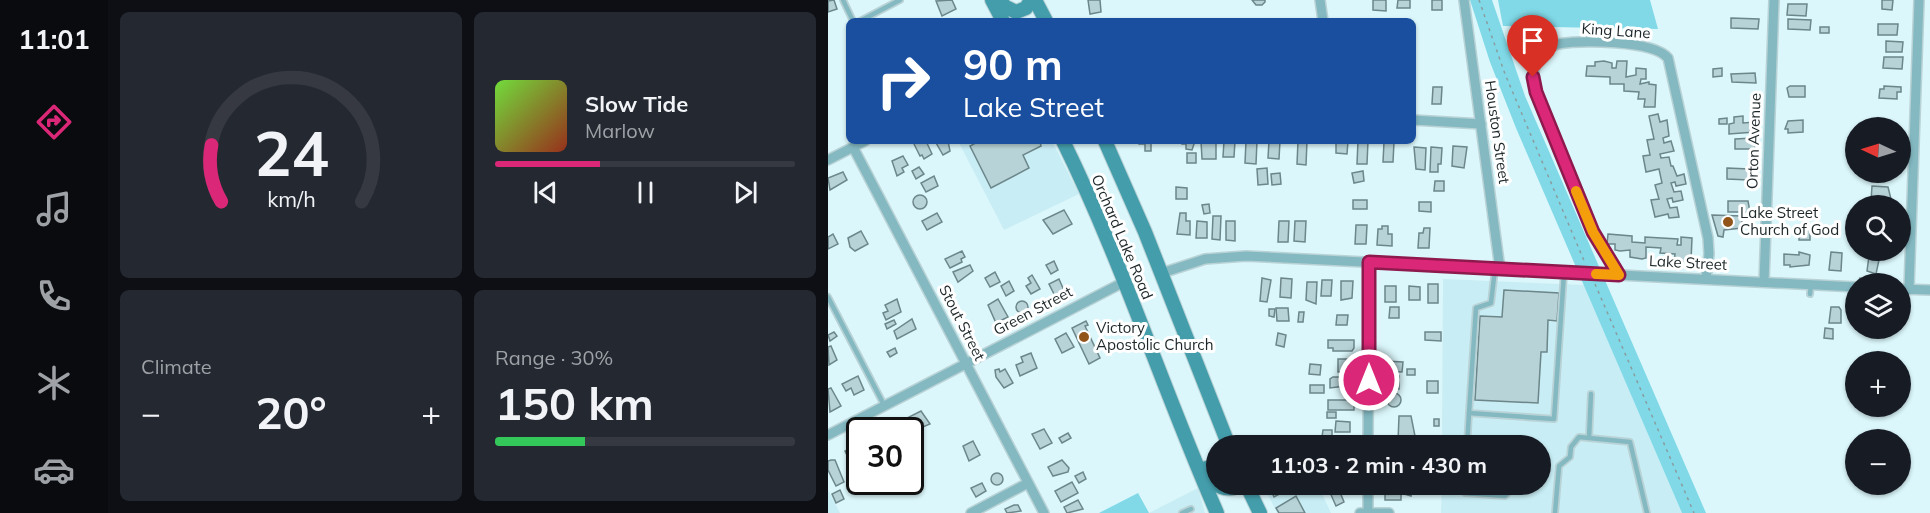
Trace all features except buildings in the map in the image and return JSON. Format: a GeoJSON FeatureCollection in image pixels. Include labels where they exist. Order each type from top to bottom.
{"type":"FeatureCollection","features":[{"type":"Feature","properties":{"kind":"main road"},"geometry":{"type":"LineString","coordinates":[[992,0],[1001,18]]}},
{"type":"Feature","properties":{"kind":"main road"},"geometry":{"type":"LineString","coordinates":[[1001,0],[1004,6],[1016,12],[1026,8],[1033,0],[1044,18]]}},
{"type":"Feature","properties":{"kind":"main road"},"geometry":{"type":"LineString","coordinates":[[1097,144],[1135,227],[1145,232]]}},
{"type":"Feature","properties":{"kind":"main road","name":"Orchard Lake Road"},"geometry":{"type":"LineString","coordinates":[[1106,144],[1162,273],[1225,435]]}},
{"type":"Feature","properties":{"kind":"main road","name":"Orchard Lake Road"},"geometry":{"type":"LineString","coordinates":[[1072,148],[1158,374],[1217,513]]}},
{"type":"Feature","properties":{"kind":"main road"},"geometry":{"type":"LineString","coordinates":[[1158,374],[1171,384],[1206,468]]}},
{"type":"Feature","properties":{"kind":"main road"},"geometry":{"type":"LineString","coordinates":[[1251,495],[1260,513]]}},
{"type":"Feature","properties":{"kind":"street"},"geometry":{"type":"LineString","coordinates":[[1320,0],[1323,18]]}},
{"type":"Feature","properties":{"kind":"street","name":"Houston Street"},"geometry":{"type":"LineString","coordinates":[[1464,0],[1498,269]]}},
{"type":"Feature","properties":{"kind":"street","name":"Orton Avenue"},"geometry":{"type":"LineString","coordinates":[[1764,282],[1774,0]]}},
{"type":"Feature","properties":{"kind":"street"},"geometry":{"type":"LineString","coordinates":[[1906,273],[1919,0]]}},
{"type":"Feature","properties":{"kind":"street","name":"King Lane"},"geometry":{"type":"LineString","coordinates":[[1619,275],[1593,232],[1534,87],[1533,74],[1539,58],[1547,49],[1558,44],[1647,46],[1658,50],[1668,58],[1709,243],[1706,279]]}},
{"type":"Feature","properties":{"kind":"street"},"geometry":{"type":"LineString","coordinates":[[1416,120],[1481,124]]}},
{"type":"Feature","properties":{"kind":"street"},"geometry":{"type":"LineString","coordinates":[[828,160],[859,144]]}},
{"type":"Feature","properties":{"kind":"street","name":"Stout Street"},"geometry":{"type":"LineString","coordinates":[[853,147],[1044,513]]}},
{"type":"Feature","properties":{"kind":"street","name":"Lake Street"},"geometry":{"type":"LineString","coordinates":[[1162,273],[1205,259],[1226,256],[1619,275],[1683,283],[1706,279],[1764,282],[1811,289],[1845,287]]}},
{"type":"Feature","properties":{"kind":"street"},"geometry":{"type":"LineString","coordinates":[[1368,435],[1369,262]]}},
{"type":"Feature","properties":{"kind":"street","name":"Green Street"},"geometry":{"type":"LineString","coordinates":[[828,435],[1124,282]]}},
{"type":"Feature","properties":{"kind":"street"},"geometry":{"type":"LineString","coordinates":[[1911,289],[1930,290]]}},
{"type":"Feature","properties":{"kind":"street"},"geometry":{"type":"LineString","coordinates":[[970,513],[1028,483]]}},
{"type":"Feature","properties":{"kind":"street"},"geometry":{"type":"LineString","coordinates":[[1366,495],[1364,512],[1389,513]]}},
{"type":"Feature","properties":{"kind":"lane"},"geometry":{"type":"LineString","coordinates":[[843,0],[852,18]]}},
{"type":"Feature","properties":{"kind":"lane"},"geometry":{"type":"LineString","coordinates":[[866,18],[900,0]]}},
{"type":"Feature","properties":{"kind":"lane"},"geometry":{"type":"LineString","coordinates":[[1468,435],[1476,308],[1491,303],[1498,269]]}},
{"type":"Feature","properties":{"kind":"lane"},"geometry":{"type":"LineString","coordinates":[[1469,413],[1554,419],[1564,272]]}},
{"type":"Feature","properties":{"kind":"lane"},"geometry":{"type":"LineString","coordinates":[[828,297],[884,405]]}},
{"type":"Feature","properties":{"kind":"lane"},"geometry":{"type":"LineString","coordinates":[[1589,438],[1591,394]]}},
{"type":"Feature","properties":{"kind":"lane"},"geometry":{"type":"LineString","coordinates":[[1555,513],[1559,466],[1570,457],[1571,447],[1579,437],[1630,442],[1647,513]]}},
{"type":"Feature","properties":{"kind":"lane"},"geometry":{"type":"LineString","coordinates":[[1182,513],[1191,508]]}},
{"type":"Feature","properties":{"kind":"path"},"geometry":{"type":"LineString","coordinates":[[1479,0],[1505,74],[1694,513]]}},
{"type":"Feature","properties":{"kind":"shaded area"},"geometry":{"type":"Polygon","coordinates":[[[1470,0],[1492,0],[1525,96],[1706,513],[1682,513],[1516,128],[1490,62],[1470,0]]]}},
{"type":"Feature","properties":{"kind":"shaded area"},"geometry":{"type":"Polygon","coordinates":[[[1498,0],[1650,0],[1658,29],[1503,26],[1498,0]]]}},
{"type":"Feature","properties":{"kind":"shaded area"},"geometry":{"type":"Polygon","coordinates":[[[960,144],[1054,144],[1079,194],[1004,230],[960,144]]]}},
{"type":"Feature","properties":{"kind":"shaded area"},"geometry":{"type":"Polygon","coordinates":[[[1443,279],[1584,285],[1682,513],[1441,513],[1442,495],[1551,495],[1551,435],[1442,435],[1443,279]]]}},
{"type":"Feature","properties":{"kind":"shaded area"},"geometry":{"type":"Polygon","coordinates":[[[1198,488],[1205,513],[1149,513],[1198,488]]]}},
{"type":"Feature","properties":{"kind":"shaded area"},"geometry":{"type":"Polygon","coordinates":[[[828,490],[840,513],[828,513],[828,490]]]}},
{"type":"Feature","properties":{"kind":"shaded area"},"geometry":{"type":"Polygon","coordinates":[[[1138,493],[1149,513],[1099,513],[1138,493]]]}},
{"type":"Feature","properties":{"kind":"shaded area"},"geometry":{"type":"Polygon","coordinates":[[[1268,495],[1323,495],[1331,513],[1277,513],[1268,495]]]}},
{"type":"Feature","properties":{"kind":"slow traffic"},"geometry":{"type":"LineString","coordinates":[[1576,191],[1593,232],[1619,275],[1596,274]]}},
{"type":"Feature","properties":{"kind":"place","name":"Lake Street Church of God"},"geometry":{"type":"Point","coordinates":[1728,222]}},
{"type":"Feature","properties":{"kind":"place","name":"Victory Apostolic Church"},"geometry":{"type":"Point","coordinates":[1084,337]}},
{"type":"Feature","properties":{"kind":"route"},"geometry":{"type":"LineString","coordinates":[[1369,380],[1369,262],[1619,275],[1590,227],[1534,87],[1533,77]]}}]}
